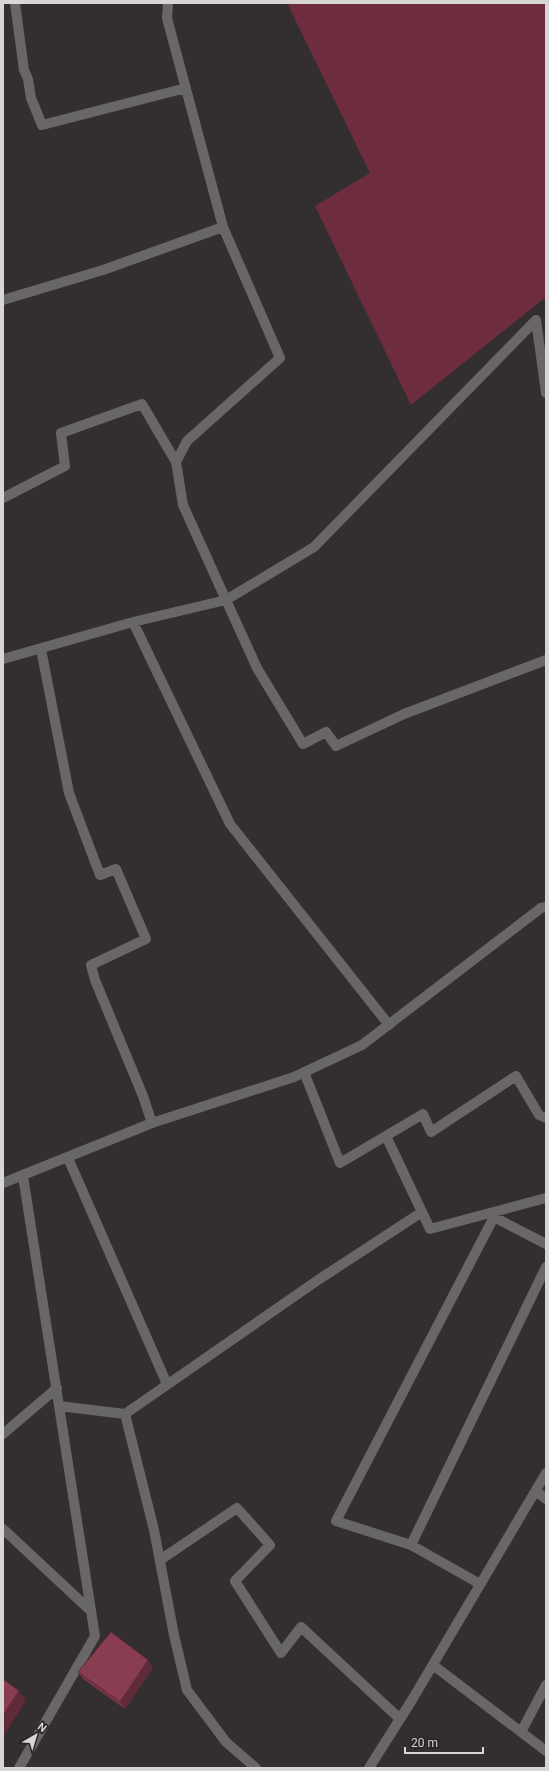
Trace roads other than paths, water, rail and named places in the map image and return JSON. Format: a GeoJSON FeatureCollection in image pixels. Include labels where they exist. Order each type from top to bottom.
{"type":"FeatureCollection","features":[{"type":"Feature","properties":{"kind":"street"},"geometry":{"type":"LineString","coordinates":[[14,3],[24,70],[28,79],[31,98],[42,124],[186,88]]}},
{"type":"Feature","properties":{"kind":"street"},"geometry":{"type":"LineString","coordinates":[[168,3],[167,18],[223,227],[280,358],[187,441],[176,462]]}},
{"type":"Feature","properties":{"kind":"street"},"geometry":{"type":"LineString","coordinates":[[3,300],[103,270],[223,227]]}},
{"type":"Feature","properties":{"kind":"street"},"geometry":{"type":"LineString","coordinates":[[3,659],[132,622],[226,600],[314,547],[536,320],[546,393]]}},
{"type":"Feature","properties":{"kind":"street"},"geometry":{"type":"LineString","coordinates":[[3,498],[65,466],[61,433],[142,404],[176,462],[183,505],[257,668],[302,744],[326,732],[336,746],[404,714],[546,660]]}},
{"type":"Feature","properties":{"kind":"street"},"geometry":{"type":"LineString","coordinates":[[132,622],[230,824],[389,1025]]}},
{"type":"Feature","properties":{"kind":"street"},"geometry":{"type":"LineString","coordinates":[[41,649],[69,793],[100,875],[116,869],[146,939],[91,965],[95,980],[140,1088],[152,1123]]}},
{"type":"Feature","properties":{"kind":"street"},"geometry":{"type":"LineString","coordinates":[[3,1183],[152,1123],[242,1095],[304,1072],[362,1045],[541,908],[546,907]]}},
{"type":"Feature","properties":{"kind":"street"},"geometry":{"type":"LineString","coordinates":[[304,1072],[340,1163],[423,1114],[431,1132],[516,1076],[539,1115],[546,1118]]}},
{"type":"Feature","properties":{"kind":"street"},"geometry":{"type":"LineString","coordinates":[[386,1136],[430,1229],[546,1198]]}},
{"type":"Feature","properties":{"kind":"street"},"geometry":{"type":"LineString","coordinates":[[68,1158],[167,1384]]}},
{"type":"Feature","properties":{"kind":"street"},"geometry":{"type":"LineString","coordinates":[[19,1768],[95,1636],[23,1176]]}},
{"type":"Feature","properties":{"kind":"street"},"geometry":{"type":"LineString","coordinates":[[59,1406],[125,1414],[318,1280],[422,1212]]}},
{"type":"Feature","properties":{"kind":"street"},"geometry":{"type":"LineString","coordinates":[[480,1584],[412,1545],[336,1521],[494,1217],[546,1244]]}},
{"type":"Feature","properties":{"kind":"street"},"geometry":{"type":"LineString","coordinates":[[412,1545],[546,1267]]}},
{"type":"Feature","properties":{"kind":"street"},"geometry":{"type":"LineString","coordinates":[[3,1434],[57,1388]]}},
{"type":"Feature","properties":{"kind":"street"},"geometry":{"type":"LineString","coordinates":[[125,1414],[160,1560],[174,1635],[187,1690],[226,1742],[256,1768]]}},
{"type":"Feature","properties":{"kind":"street"},"geometry":{"type":"LineString","coordinates":[[369,1768],[433,1665],[546,1473]]}},
{"type":"Feature","properties":{"kind":"street"},"geometry":{"type":"LineString","coordinates":[[536,1491],[546,1500]]}},
{"type":"Feature","properties":{"kind":"street"},"geometry":{"type":"LineString","coordinates":[[160,1560],[237,1508],[270,1546],[236,1581],[281,1654],[301,1627],[400,1719]]}},
{"type":"Feature","properties":{"kind":"street"},"geometry":{"type":"LineString","coordinates":[[3,1529],[91,1611]]}},
{"type":"Feature","properties":{"kind":"street"},"geometry":{"type":"LineString","coordinates":[[433,1665],[546,1751]]}},
{"type":"Feature","properties":{"kind":"street"},"geometry":{"type":"LineString","coordinates":[[521,1732],[546,1685]]}}]}
